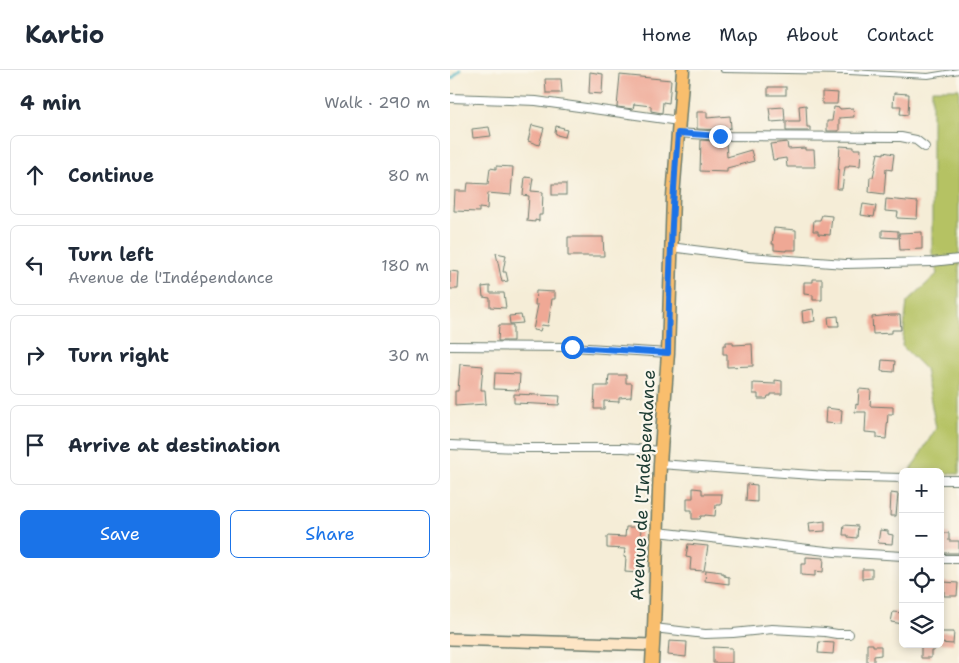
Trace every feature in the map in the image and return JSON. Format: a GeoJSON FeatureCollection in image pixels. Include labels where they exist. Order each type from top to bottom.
{"type":"FeatureCollection","features":[{"type":"Feature","properties":{"kind":"main road","name":"Avenue de l'Indépendance"},"geometry":{"type":"LineString","coordinates":[[652,663],[660,464],[668,353],[670,247],[683,70]]}},
{"type":"Feature","properties":{"kind":"street"},"geometry":{"type":"LineString","coordinates":[[450,98],[536,101],[720,136],[901,137],[916,140],[924,147]]}},
{"type":"Feature","properties":{"kind":"street"},"geometry":{"type":"LineString","coordinates":[[670,247],[749,257],[845,264],[932,262],[959,259]]}},
{"type":"Feature","properties":{"kind":"street"},"geometry":{"type":"LineString","coordinates":[[450,346],[572,347],[668,353]]}},
{"type":"Feature","properties":{"kind":"street"},"geometry":{"type":"LineString","coordinates":[[450,445],[517,448],[624,448],[661,451]]}},
{"type":"Feature","properties":{"kind":"street"},"geometry":{"type":"LineString","coordinates":[[660,464],[826,476],[899,478]]}},
{"type":"Feature","properties":{"kind":"street"},"geometry":{"type":"LineString","coordinates":[[944,480],[959,480]]}},
{"type":"Feature","properties":{"kind":"street"},"geometry":{"type":"LineString","coordinates":[[658,532],[835,552],[899,556]]}},
{"type":"Feature","properties":{"kind":"street"},"geometry":{"type":"LineString","coordinates":[[944,559],[959,559]]}},
{"type":"Feature","properties":{"kind":"street"},"geometry":{"type":"LineString","coordinates":[[654,628],[705,634],[772,629],[849,634]]}},
{"type":"Feature","properties":{"kind":"street"},"geometry":{"type":"LineString","coordinates":[[450,639],[653,645]]}},
{"type":"Feature","properties":{"kind":"lane"},"geometry":{"type":"LineString","coordinates":[[723,70],[849,71],[928,76],[959,71]]}},
{"type":"Feature","properties":{"kind":"green space"},"geometry":{"type":"Polygon","coordinates":[[[932,89],[959,89],[959,474],[944,473],[944,468],[912,468],[936,428],[925,369],[902,346],[907,302],[937,274],[932,253],[932,89]]]}},
{"type":"Feature","properties":{"kind":"building"},"geometry":{"type":"Polygon","coordinates":[[[590,72],[603,74],[602,94],[589,93],[590,72]]]}},
{"type":"Feature","properties":{"kind":"building"},"geometry":{"type":"Polygon","coordinates":[[[620,75],[671,80],[669,103],[663,102],[662,113],[651,111],[651,106],[634,104],[633,109],[617,107],[620,75]]]}},
{"type":"Feature","properties":{"kind":"building"},"geometry":{"type":"Polygon","coordinates":[[[545,79],[561,79],[562,93],[546,93],[545,79]]]}},
{"type":"Feature","properties":{"kind":"building"},"geometry":{"type":"Polygon","coordinates":[[[768,87],[786,87],[786,95],[768,95],[768,87]]]}},
{"type":"Feature","properties":{"kind":"building"},"geometry":{"type":"Polygon","coordinates":[[[822,92],[838,93],[837,104],[822,104],[822,92]]]}},
{"type":"Feature","properties":{"kind":"building"},"geometry":{"type":"Polygon","coordinates":[[[894,93],[909,94],[908,115],[900,114],[901,106],[893,106],[894,93]]]}},
{"type":"Feature","properties":{"kind":"building"},"geometry":{"type":"Polygon","coordinates":[[[806,105],[807,127],[810,127],[810,131],[786,131],[786,121],[800,121],[799,106],[806,105]]]}},
{"type":"Feature","properties":{"kind":"building"},"geometry":{"type":"Polygon","coordinates":[[[784,107],[785,121],[771,122],[769,108],[784,107]]]}},
{"type":"Feature","properties":{"kind":"building"},"geometry":{"type":"Polygon","coordinates":[[[834,107],[840,109],[853,108],[854,117],[839,118],[839,131],[827,131],[827,121],[832,121],[834,107]]]}},
{"type":"Feature","properties":{"kind":"building"},"geometry":{"type":"Polygon","coordinates":[[[697,112],[707,112],[707,118],[730,116],[731,128],[726,130],[697,129],[697,112]]]}},
{"type":"Feature","properties":{"kind":"building"},"geometry":{"type":"Polygon","coordinates":[[[532,125],[544,128],[539,145],[528,141],[532,125]]]}},
{"type":"Feature","properties":{"kind":"building"},"geometry":{"type":"Polygon","coordinates":[[[556,126],[567,130],[565,137],[555,133],[556,126]]]}},
{"type":"Feature","properties":{"kind":"building"},"geometry":{"type":"Polygon","coordinates":[[[489,127],[491,136],[473,138],[472,129],[489,127]]]}},
{"type":"Feature","properties":{"kind":"building"},"geometry":{"type":"Polygon","coordinates":[[[701,140],[726,142],[727,157],[751,150],[754,161],[727,168],[727,172],[700,171],[701,140]]]}},
{"type":"Feature","properties":{"kind":"building"},"geometry":{"type":"Polygon","coordinates":[[[787,142],[788,149],[805,148],[805,150],[814,150],[815,167],[787,167],[786,158],[773,160],[770,144],[787,142]]]}},
{"type":"Feature","properties":{"kind":"building"},"geometry":{"type":"Polygon","coordinates":[[[840,146],[861,149],[860,166],[849,165],[849,167],[845,167],[842,189],[837,189],[840,146]]]}},
{"type":"Feature","properties":{"kind":"building"},"geometry":{"type":"Polygon","coordinates":[[[884,152],[894,154],[892,170],[886,169],[884,194],[869,192],[870,177],[873,177],[878,153],[884,154],[884,152]]]}},
{"type":"Feature","properties":{"kind":"building"},"geometry":{"type":"Polygon","coordinates":[[[496,166],[513,167],[511,195],[488,193],[487,209],[479,208],[479,212],[454,211],[455,191],[467,191],[468,183],[488,184],[490,168],[496,169],[496,166]]]}},
{"type":"Feature","properties":{"kind":"building"},"geometry":{"type":"Polygon","coordinates":[[[525,177],[533,178],[531,191],[543,192],[542,215],[539,215],[539,221],[527,221],[529,196],[523,195],[525,177]]]}},
{"type":"Feature","properties":{"kind":"building"},"geometry":{"type":"Polygon","coordinates":[[[552,184],[566,184],[566,195],[552,195],[552,184]]]}},
{"type":"Feature","properties":{"kind":"building"},"geometry":{"type":"Polygon","coordinates":[[[886,199],[918,202],[917,219],[897,218],[898,212],[885,211],[886,199]]]}},
{"type":"Feature","properties":{"kind":"building"},"geometry":{"type":"Polygon","coordinates":[[[863,204],[876,206],[874,217],[861,215],[863,204]]]}},
{"type":"Feature","properties":{"kind":"building"},"geometry":{"type":"Polygon","coordinates":[[[822,215],[832,216],[830,235],[818,234],[818,231],[813,231],[814,220],[820,220],[822,215]]]}},
{"type":"Feature","properties":{"kind":"building"},"geometry":{"type":"Polygon","coordinates":[[[774,228],[796,230],[796,250],[774,250],[774,244],[772,244],[774,228]]]}},
{"type":"Feature","properties":{"kind":"building"},"geometry":{"type":"Polygon","coordinates":[[[882,230],[898,231],[898,238],[882,237],[882,230]]]}},
{"type":"Feature","properties":{"kind":"building"},"geometry":{"type":"Polygon","coordinates":[[[922,232],[922,249],[900,250],[899,233],[922,232]]]}},
{"type":"Feature","properties":{"kind":"building"},"geometry":{"type":"Polygon","coordinates":[[[568,237],[603,237],[604,256],[568,256],[568,237]]]}},
{"type":"Feature","properties":{"kind":"building"},"geometry":{"type":"Polygon","coordinates":[[[496,253],[506,255],[503,272],[506,272],[508,281],[502,282],[496,253]]]}},
{"type":"Feature","properties":{"kind":"building"},"geometry":{"type":"Polygon","coordinates":[[[450,271],[459,272],[458,289],[450,289],[450,271]]]}},
{"type":"Feature","properties":{"kind":"building"},"geometry":{"type":"Polygon","coordinates":[[[813,279],[822,279],[822,300],[813,300],[813,295],[804,294],[804,282],[813,282],[813,279]]]}},
{"type":"Feature","properties":{"kind":"building"},"geometry":{"type":"Polygon","coordinates":[[[490,286],[490,293],[504,293],[506,308],[490,307],[490,298],[483,297],[482,287],[490,286]]]}},
{"type":"Feature","properties":{"kind":"building"},"geometry":{"type":"Polygon","coordinates":[[[536,291],[555,292],[555,299],[552,299],[548,326],[542,325],[540,331],[533,330],[538,305],[535,305],[536,291]]]}},
{"type":"Feature","properties":{"kind":"building"},"geometry":{"type":"Polygon","coordinates":[[[813,309],[815,321],[803,323],[802,311],[813,309]]]}},
{"type":"Feature","properties":{"kind":"building"},"geometry":{"type":"Polygon","coordinates":[[[521,315],[523,323],[510,324],[509,316],[521,315]]]}},
{"type":"Feature","properties":{"kind":"building"},"geometry":{"type":"Polygon","coordinates":[[[900,315],[901,330],[892,330],[892,333],[873,334],[872,317],[900,315]]]}},
{"type":"Feature","properties":{"kind":"building"},"geometry":{"type":"Polygon","coordinates":[[[838,316],[839,326],[829,326],[828,317],[838,316]]]}},
{"type":"Feature","properties":{"kind":"building"},"geometry":{"type":"Polygon","coordinates":[[[499,325],[513,325],[513,341],[498,341],[499,325]]]}},
{"type":"Feature","properties":{"kind":"building"},"geometry":{"type":"Polygon","coordinates":[[[726,342],[733,342],[733,345],[752,344],[753,366],[727,367],[727,354],[723,354],[723,345],[726,345],[726,342]]]}},
{"type":"Feature","properties":{"kind":"building"},"geometry":{"type":"Polygon","coordinates":[[[882,360],[895,361],[894,372],[881,371],[882,360]]]}},
{"type":"Feature","properties":{"kind":"building"},"geometry":{"type":"Polygon","coordinates":[[[460,364],[483,366],[481,390],[485,390],[486,404],[455,406],[455,391],[458,391],[460,364]]]}},
{"type":"Feature","properties":{"kind":"building"},"geometry":{"type":"Polygon","coordinates":[[[495,373],[520,374],[519,390],[494,389],[495,373]]]}},
{"type":"Feature","properties":{"kind":"building"},"geometry":{"type":"Polygon","coordinates":[[[609,375],[626,375],[626,383],[632,383],[631,397],[619,398],[619,402],[604,401],[604,409],[594,409],[595,386],[608,386],[609,375]]]}},
{"type":"Feature","properties":{"kind":"building"},"geometry":{"type":"Polygon","coordinates":[[[775,380],[782,381],[782,394],[771,394],[767,399],[758,399],[758,394],[753,394],[753,383],[775,384],[775,380]]]}},
{"type":"Feature","properties":{"kind":"building"},"geometry":{"type":"Polygon","coordinates":[[[859,389],[871,390],[870,406],[893,407],[893,414],[888,414],[886,439],[877,438],[877,433],[865,432],[866,412],[855,412],[856,404],[858,405],[859,389]]]}},
{"type":"Feature","properties":{"kind":"building"},"geometry":{"type":"Polygon","coordinates":[[[514,394],[560,396],[559,405],[514,403],[514,394]]]}},
{"type":"Feature","properties":{"kind":"building"},"geometry":{"type":"Polygon","coordinates":[[[826,408],[842,410],[841,424],[825,423],[826,408]]]}},
{"type":"Feature","properties":{"kind":"building"},"geometry":{"type":"Polygon","coordinates":[[[747,484],[757,485],[757,502],[746,501],[747,484]]]}},
{"type":"Feature","properties":{"kind":"building"},"geometry":{"type":"Polygon","coordinates":[[[693,488],[702,489],[702,494],[722,494],[721,505],[716,505],[715,516],[705,515],[701,516],[700,519],[692,519],[692,510],[687,510],[687,498],[693,498],[693,488]]]}},
{"type":"Feature","properties":{"kind":"building"},"geometry":{"type":"Polygon","coordinates":[[[891,493],[898,494],[896,516],[890,516],[891,493]]]}},
{"type":"Feature","properties":{"kind":"building"},"geometry":{"type":"Polygon","coordinates":[[[825,521],[825,531],[810,532],[809,523],[825,521]]]}},
{"type":"Feature","properties":{"kind":"building"},"geometry":{"type":"Polygon","coordinates":[[[844,525],[858,526],[857,538],[843,535],[844,525]]]}},
{"type":"Feature","properties":{"kind":"building"},"geometry":{"type":"Polygon","coordinates":[[[626,527],[641,527],[638,573],[625,572],[625,549],[607,548],[607,536],[625,537],[626,527]]]}},
{"type":"Feature","properties":{"kind":"building"},"geometry":{"type":"Polygon","coordinates":[[[880,530],[888,531],[888,534],[893,535],[892,544],[878,543],[880,530]]]}},
{"type":"Feature","properties":{"kind":"building"},"geometry":{"type":"Polygon","coordinates":[[[944,533],[949,533],[949,541],[959,541],[959,553],[944,553],[944,533]]]}},
{"type":"Feature","properties":{"kind":"building"},"geometry":{"type":"Polygon","coordinates":[[[688,544],[708,546],[704,571],[690,570],[691,558],[686,557],[688,544]]]}},
{"type":"Feature","properties":{"kind":"building"},"geometry":{"type":"Polygon","coordinates":[[[806,557],[824,558],[823,572],[815,571],[815,576],[801,575],[801,564],[806,564],[806,557]]]}},
{"type":"Feature","properties":{"kind":"building"},"geometry":{"type":"Polygon","coordinates":[[[862,569],[872,569],[872,578],[862,579],[862,569]]]}},
{"type":"Feature","properties":{"kind":"building"},"geometry":{"type":"Polygon","coordinates":[[[706,570],[722,572],[724,576],[729,577],[729,584],[705,581],[706,570]]]}},
{"type":"Feature","properties":{"kind":"building"},"geometry":{"type":"Polygon","coordinates":[[[944,582],[958,583],[957,596],[944,596],[944,582]]]}},
{"type":"Feature","properties":{"kind":"building"},"geometry":{"type":"Polygon","coordinates":[[[893,612],[899,613],[899,623],[891,622],[893,612]]]}},
{"type":"Feature","properties":{"kind":"building"},"geometry":{"type":"Polygon","coordinates":[[[944,632],[954,632],[953,644],[944,643],[944,632]]]}},
{"type":"Feature","properties":{"kind":"building"},"geometry":{"type":"Polygon","coordinates":[[[669,641],[687,642],[686,657],[668,655],[669,641]]]}},
{"type":"Feature","properties":{"kind":"building"},"geometry":{"type":"Polygon","coordinates":[[[819,642],[834,643],[833,654],[818,653],[819,642]]]}},
{"type":"Feature","properties":{"kind":"building"},"geometry":{"type":"Polygon","coordinates":[[[867,644],[881,646],[881,655],[874,656],[874,663],[867,663],[867,644]]]}},
{"type":"Feature","properties":{"kind":"building"},"geometry":{"type":"Polygon","coordinates":[[[713,647],[732,648],[732,663],[713,663],[713,647]]]}},
{"type":"Feature","properties":{"kind":"building"},"geometry":{"type":"Polygon","coordinates":[[[921,648],[934,648],[934,651],[931,651],[931,658],[921,658],[921,648]]]}},
{"type":"Feature","properties":{"kind":"waterway"},"geometry":{"type":"LineString","coordinates":[[450,79],[460,70]]}},
{"type":"Feature","properties":{"kind":"route"},"geometry":{"type":"LineString","coordinates":[[572,347],[668,353],[670,247],[678,133],[720,136]]}}]}
